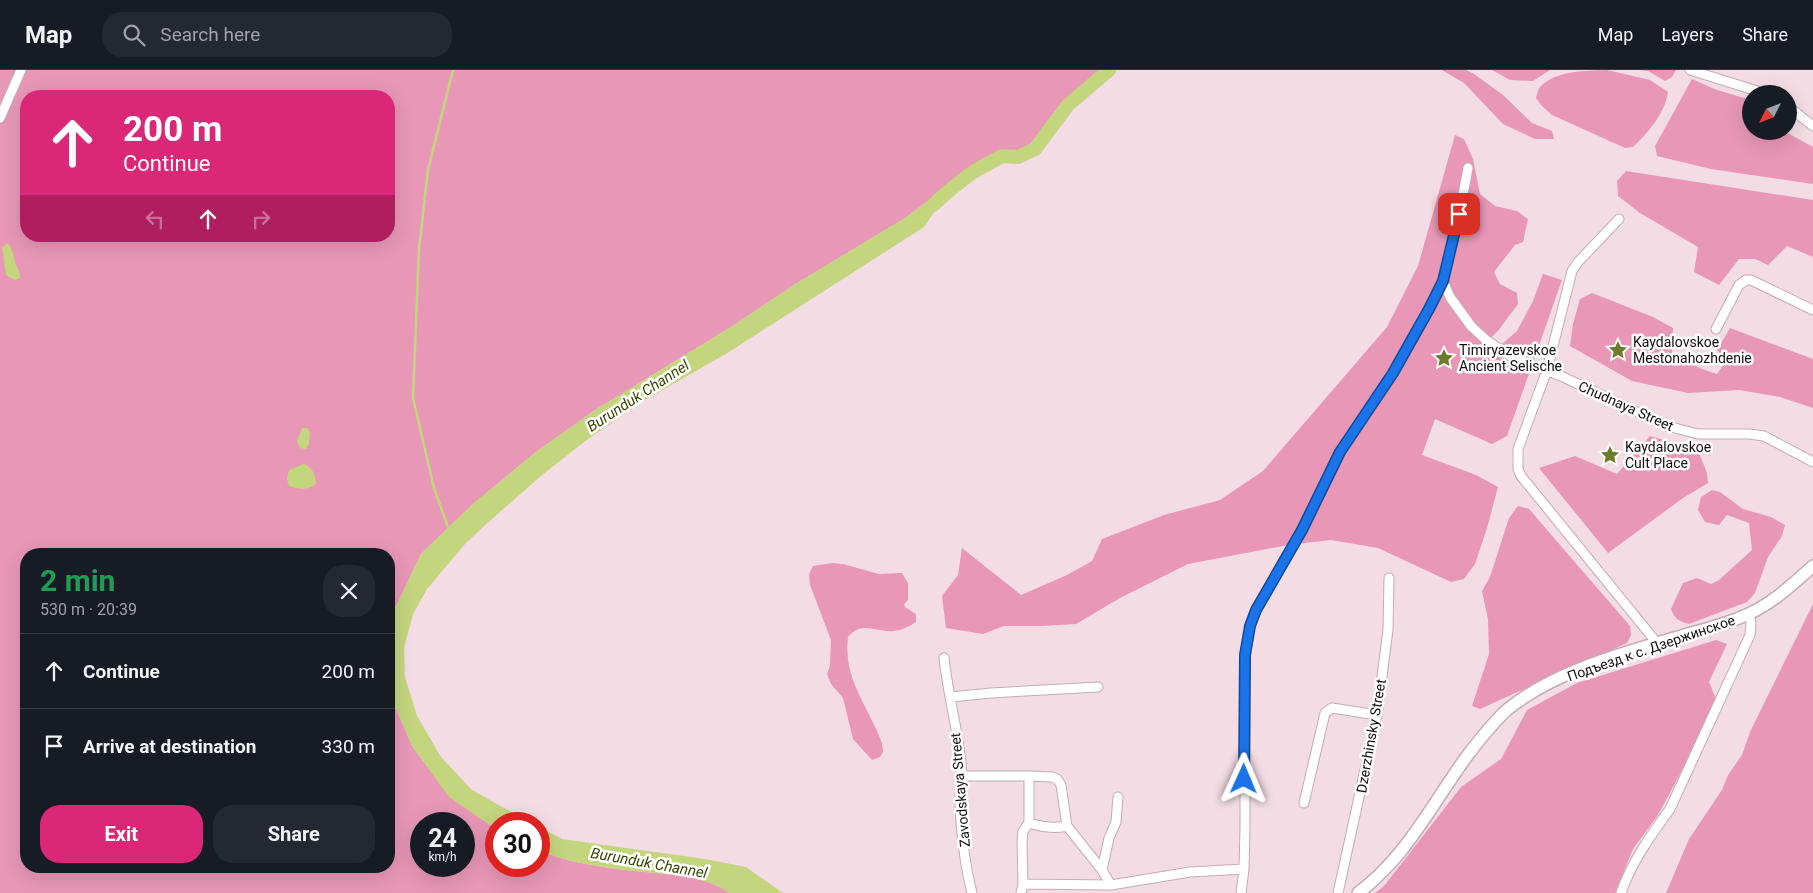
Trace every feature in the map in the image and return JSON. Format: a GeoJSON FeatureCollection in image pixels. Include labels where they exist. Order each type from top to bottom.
{"type":"FeatureCollection","features":[{"type":"Feature","properties":{"kind":"street"},"geometry":{"type":"LineString","coordinates":[[0,118],[21,70]]}},
{"type":"Feature","properties":{"kind":"street"},"geometry":{"type":"LineString","coordinates":[[1690,70],[1742,86]]}},
{"type":"Feature","properties":{"kind":"street"},"geometry":{"type":"LineString","coordinates":[[1798,115],[1813,126]]}},
{"type":"Feature","properties":{"kind":"street"},"geometry":{"type":"LineString","coordinates":[[1241,893],[1244,869],[1246,642],[1250,626],[1256,610],[1302,530],[1340,452],[1393,373],[1443,281],[1456,232],[1468,168]]}},
{"type":"Feature","properties":{"kind":"street"},"geometry":{"type":"LineString","coordinates":[[1619,219],[1578,262],[1572,271],[1547,370],[1518,449],[1518,468],[1521,476],[1657,643]]}},
{"type":"Feature","properties":{"kind":"street"},"geometry":{"type":"LineString","coordinates":[[1716,330],[1740,285],[1746,280],[1751,280],[1813,310]]}},
{"type":"Feature","properties":{"kind":"street","name":"Chudnaya Street"},"geometry":{"type":"LineString","coordinates":[[1443,281],[1450,297],[1460,312],[1486,340],[1512,357],[1547,370],[1667,426],[1698,434],[1749,434],[1764,436],[1813,462]]}},
{"type":"Feature","properties":{"kind":"street","name":"Подъезд к с. Дзержинское"},"geometry":{"type":"LineString","coordinates":[[1358,893],[1388,868],[1403,850],[1466,758],[1491,726],[1508,709],[1563,677],[1657,643],[1716,626],[1749,614],[1771,601],[1813,566]]}},
{"type":"Feature","properties":{"kind":"street","name":"Dzerzhinsky Street"},"geometry":{"type":"LineString","coordinates":[[1338,893],[1377,715],[1388,630],[1388,578]]}},
{"type":"Feature","properties":{"kind":"street"},"geometry":{"type":"LineString","coordinates":[[1621,893],[1638,856],[1670,809],[1750,635],[1751,622],[1749,614]]}},
{"type":"Feature","properties":{"kind":"street","name":"Zavodskaya Street"},"geometry":{"type":"LineString","coordinates":[[944,658],[962,776],[960,798],[962,832],[972,893]]}},
{"type":"Feature","properties":{"kind":"street"},"geometry":{"type":"LineString","coordinates":[[951,697],[1098,687]]}},
{"type":"Feature","properties":{"kind":"street"},"geometry":{"type":"LineString","coordinates":[[1304,803],[1325,713],[1332,708],[1377,715]]}},
{"type":"Feature","properties":{"kind":"street"},"geometry":{"type":"LineString","coordinates":[[962,776],[1029,776],[1057,779],[1061,785],[1066,826],[1102,870],[1111,885]]}},
{"type":"Feature","properties":{"kind":"street"},"geometry":{"type":"LineString","coordinates":[[1029,776],[1029,823],[1023,831],[1022,841],[1022,889],[1111,885],[1190,872],[1244,869]]}},
{"type":"Feature","properties":{"kind":"street"},"geometry":{"type":"LineString","coordinates":[[1102,870],[1109,838],[1116,822],[1118,797]]}},
{"type":"Feature","properties":{"kind":"street"},"geometry":{"type":"LineString","coordinates":[[1029,823],[1057,828],[1066,826]]}},
{"type":"Feature","properties":{"kind":"shaded area"},"geometry":{"type":"Polygon","coordinates":[[[0,70],[1109,70],[1068,105],[1035,149],[1018,157],[1002,156],[973,172],[947,193],[928,201],[905,218],[595,410],[536,452],[474,503],[421,554],[395,608],[395,548],[20,548],[20,873],[395,873],[395,706],[412,746],[449,796],[472,812],[410,812],[410,877],[475,877],[475,814],[485,821],[485,877],[550,877],[550,855],[590,865],[689,877],[720,887],[730,893],[0,893],[0,70]]]}},
{"type":"Feature","properties":{"kind":"shaded area"},"geometry":{"type":"Polygon","coordinates":[[[1442,70],[1466,70],[1474,74],[1503,95],[1532,123],[1552,131],[1554,139],[1535,139],[1503,124],[1464,83],[1442,70]]]}},
{"type":"Feature","properties":{"kind":"shaded area"},"geometry":{"type":"Polygon","coordinates":[[[1492,70],[1550,70],[1533,81],[1510,80],[1492,70]]]}},
{"type":"Feature","properties":{"kind":"shaded area"},"geometry":{"type":"Polygon","coordinates":[[[1607,70],[1650,80],[1668,92],[1660,115],[1633,147],[1625,148],[1552,115],[1536,98],[1540,87],[1554,77],[1572,72],[1607,70]]]}},
{"type":"Feature","properties":{"kind":"shaded area"},"geometry":{"type":"Polygon","coordinates":[[[1639,70],[1676,70],[1672,77],[1665,81],[1648,71],[1639,70]]]}},
{"type":"Feature","properties":{"kind":"shaded area"},"geometry":{"type":"Polygon","coordinates":[[[1692,79],[1717,90],[1742,97],[1742,140],[1798,139],[1813,147],[1813,184],[1711,169],[1657,156],[1655,146],[1692,79]]]}},
{"type":"Feature","properties":{"kind":"shaded area"},"geometry":{"type":"Polygon","coordinates":[[[1455,135],[1464,139],[1473,159],[1480,194],[1495,206],[1517,211],[1528,219],[1523,242],[1515,245],[1494,272],[1500,284],[1517,293],[1518,304],[1498,331],[1484,344],[1484,350],[1489,355],[1517,331],[1533,301],[1543,274],[1562,280],[1507,436],[1492,444],[1435,419],[1422,455],[1476,475],[1498,487],[1475,564],[1464,579],[1451,582],[1378,548],[1331,540],[1288,545],[1188,564],[1120,598],[1076,624],[1004,626],[983,634],[946,628],[942,596],[958,575],[962,548],[1021,595],[1067,575],[1092,561],[1102,539],[1164,515],[1220,500],[1263,471],[1387,327],[1418,266],[1455,135]]]}},
{"type":"Feature","properties":{"kind":"shaded area"},"geometry":{"type":"Polygon","coordinates":[[[1626,171],[1813,200],[1813,257],[1787,246],[1768,265],[1755,259],[1739,259],[1719,285],[1694,272],[1698,247],[1640,213],[1618,196],[1617,181],[1626,171]]]}},
{"type":"Feature","properties":{"kind":"shaded area"},"geometry":{"type":"Polygon","coordinates":[[[1592,293],[1653,317],[1673,328],[1672,354],[1702,369],[1717,374],[1726,361],[1717,350],[1730,328],[1813,359],[1813,408],[1780,397],[1739,390],[1688,393],[1632,381],[1570,346],[1573,324],[1580,299],[1592,293]]]}},
{"type":"Feature","properties":{"kind":"shaded area"},"geometry":{"type":"Polygon","coordinates":[[[1650,436],[1698,450],[1707,473],[1708,483],[1683,498],[1608,553],[1539,468],[1575,456],[1617,474],[1650,436]]]}},
{"type":"Feature","properties":{"kind":"shaded area"},"geometry":{"type":"Polygon","coordinates":[[[1712,490],[1720,492],[1743,509],[1771,517],[1785,525],[1782,536],[1768,557],[1755,593],[1747,602],[1689,624],[1677,619],[1671,609],[1683,583],[1697,578],[1711,584],[1719,580],[1752,550],[1749,523],[1727,515],[1719,525],[1705,522],[1698,510],[1701,497],[1712,490]]]}},
{"type":"Feature","properties":{"kind":"shaded area"},"geometry":{"type":"Polygon","coordinates":[[[1518,506],[1529,509],[1630,626],[1631,635],[1627,643],[1480,709],[1472,706],[1489,654],[1488,619],[1482,591],[1490,577],[1509,518],[1518,506]]]}},
{"type":"Feature","properties":{"kind":"shaded area"},"geometry":{"type":"Polygon","coordinates":[[[833,563],[879,574],[902,573],[908,583],[908,600],[904,604],[905,607],[916,614],[916,622],[908,627],[894,631],[864,628],[859,629],[848,637],[847,652],[853,679],[882,743],[883,752],[880,757],[872,760],[853,739],[843,698],[831,684],[827,674],[830,666],[831,640],[810,585],[809,574],[813,566],[833,563]]]}},
{"type":"Feature","properties":{"kind":"shaded area"},"geometry":{"type":"Polygon","coordinates":[[[1813,604],[1813,893],[1666,893],[1689,839],[1722,790],[1728,775],[1742,755],[1750,732],[1813,604]]]}},
{"type":"Feature","properties":{"kind":"shaded area"},"geometry":{"type":"Polygon","coordinates":[[[1716,640],[1727,644],[1709,682],[1716,699],[1700,737],[1658,815],[1633,849],[1615,893],[1375,893],[1384,886],[1461,787],[1501,759],[1527,710],[1577,683],[1716,640]]]}},
{"type":"Feature","properties":{"kind":"water"},"geometry":{"type":"Polygon","coordinates":[[[947,193],[924,227],[729,352],[640,403],[588,439],[542,475],[484,526],[465,544],[427,589],[413,614],[404,648],[405,677],[417,716],[441,757],[472,790],[511,812],[485,812],[485,822],[475,815],[475,812],[471,812],[449,797],[412,746],[395,706],[395,608],[421,554],[474,503],[536,452],[595,410],[905,218],[928,201],[947,193]]]}},
{"type":"Feature","properties":{"kind":"water"},"geometry":{"type":"Polygon","coordinates":[[[8,243],[20,273],[20,278],[15,280],[6,275],[2,247],[8,243]]]}},
{"type":"Feature","properties":{"kind":"water"},"geometry":{"type":"Polygon","coordinates":[[[302,428],[307,428],[310,432],[309,444],[306,449],[300,448],[297,441],[302,428]]]}},
{"type":"Feature","properties":{"kind":"water"},"geometry":{"type":"Polygon","coordinates":[[[303,464],[313,471],[316,484],[302,489],[289,486],[287,479],[289,470],[303,464]]]}},
{"type":"Feature","properties":{"kind":"water"},"geometry":{"type":"Polygon","coordinates":[[[550,833],[562,839],[705,859],[746,867],[783,893],[730,893],[710,883],[689,877],[605,867],[550,855],[550,833]]]}},
{"type":"Feature","properties":{"kind":"waterway"},"geometry":{"type":"LineString","coordinates":[[449,530],[434,488],[413,398],[419,249],[428,170],[453,70]]}},
{"type":"Feature","properties":{"kind":"waterway","name":"Burunduk Channel"},"geometry":{"type":"LineString","coordinates":[[933,205],[973,172],[1002,156],[1018,157],[1035,149],[1068,105],[1109,70]]}},
{"type":"Feature","properties":{"kind":"place","name":"Kaydalovskoe Mestonahozhdenie"},"geometry":{"type":"Point","coordinates":[1618,350]}},
{"type":"Feature","properties":{"kind":"place","name":"Timiryazevskoe Ancient Selische"},"geometry":{"type":"Point","coordinates":[1444,358]}},
{"type":"Feature","properties":{"kind":"place","name":"Kaydalovskoe Cult Place"},"geometry":{"type":"Point","coordinates":[1610,455]}},
{"type":"Feature","properties":{"kind":"route"},"geometry":{"type":"LineString","coordinates":[[1244,779],[1245,655],[1246,642],[1256,610],[1302,530],[1340,452],[1393,373],[1429,309],[1443,281],[1459,214]]}}]}
